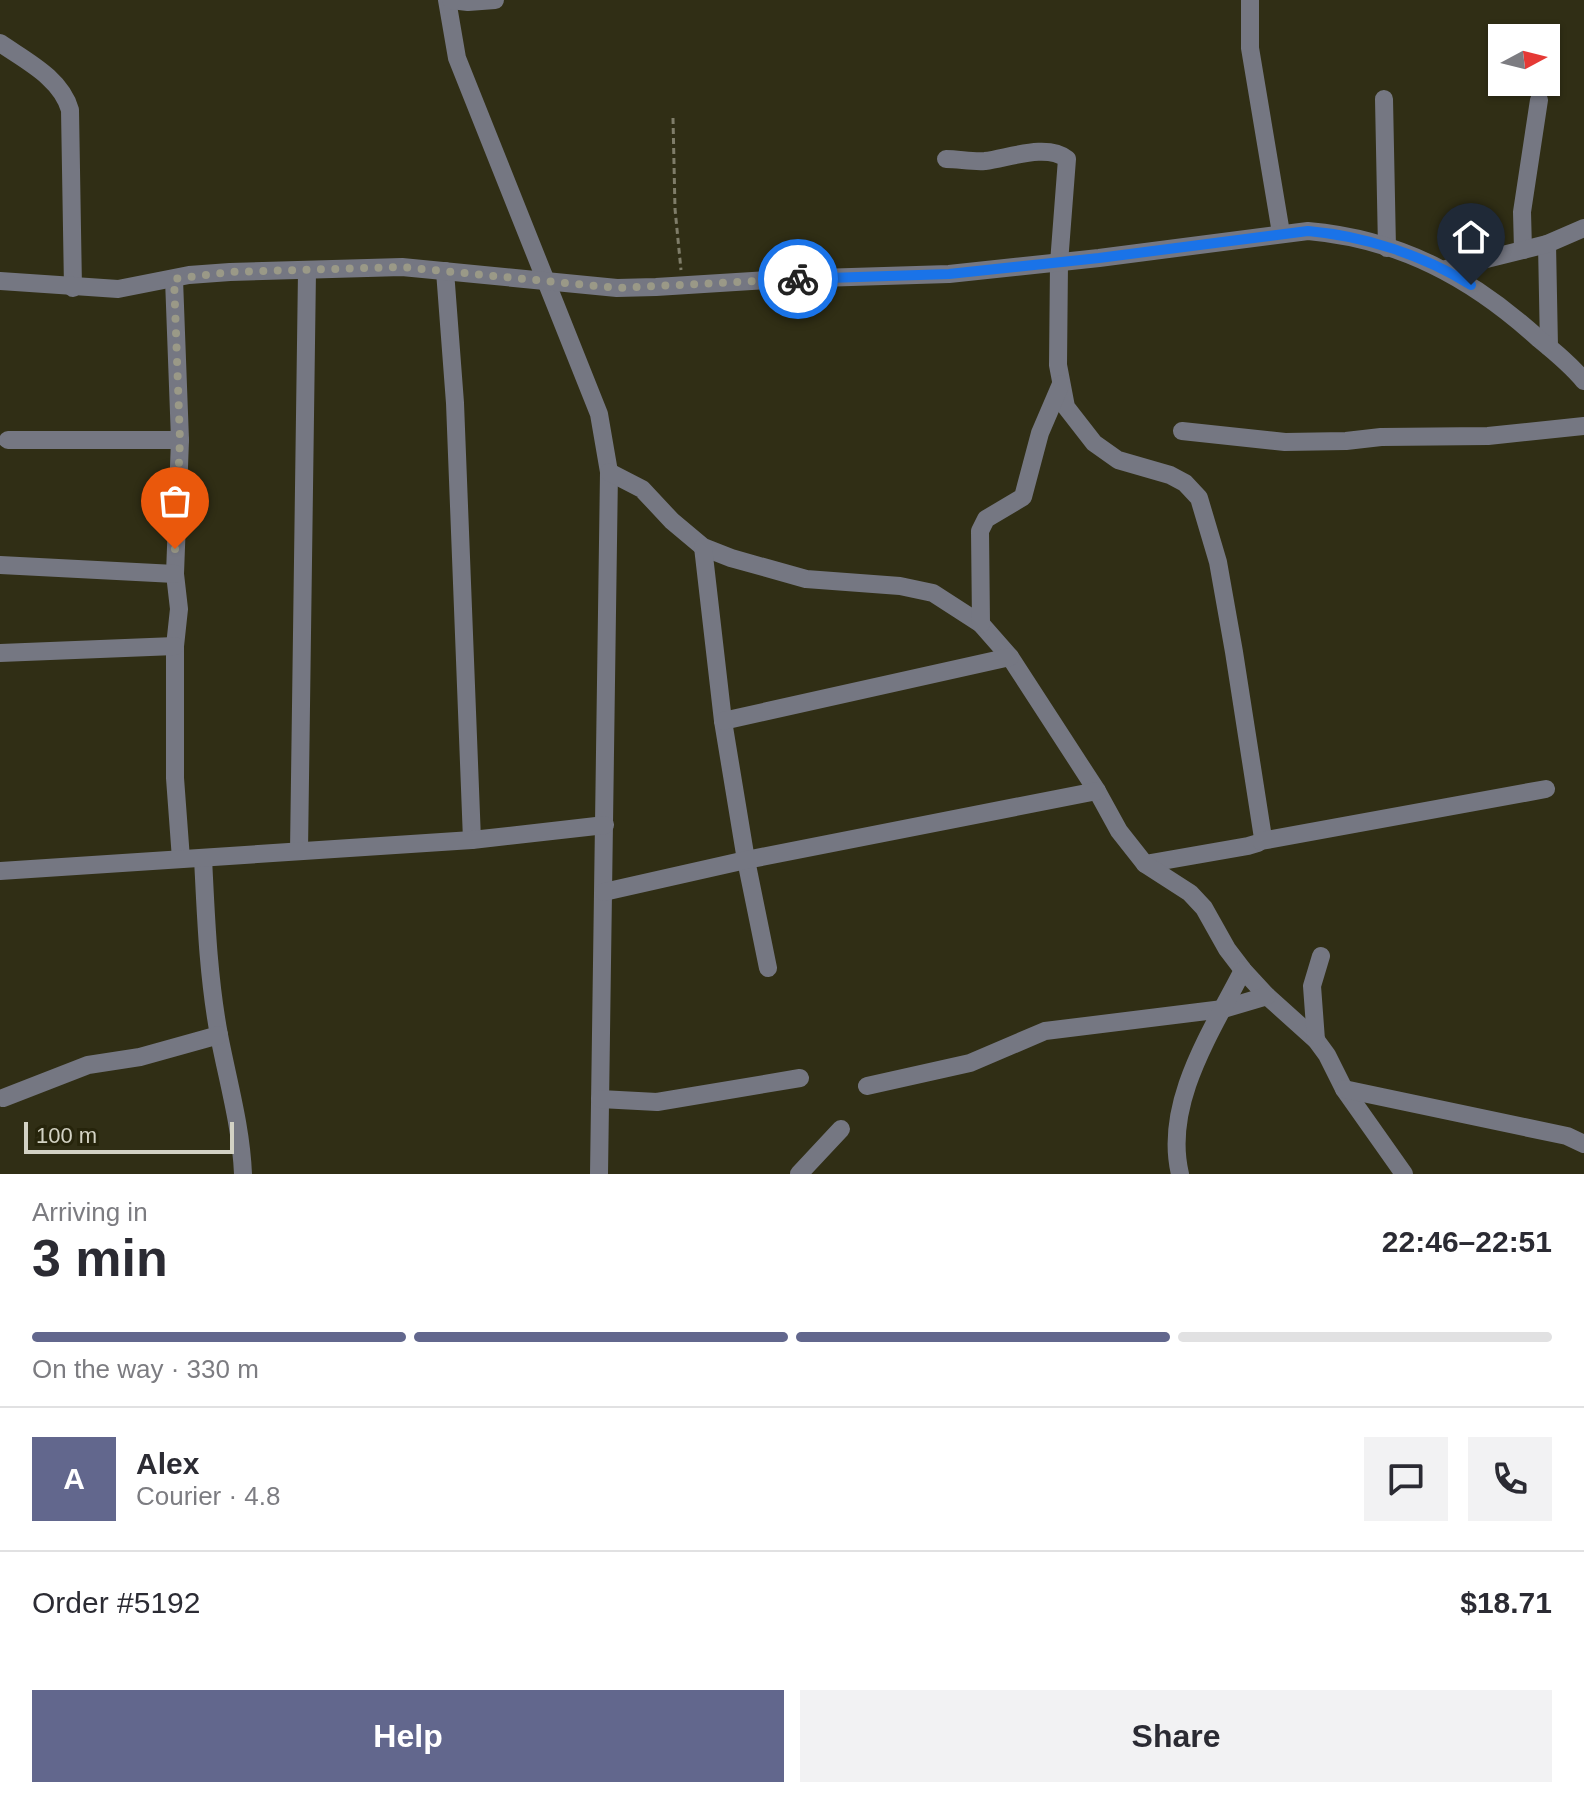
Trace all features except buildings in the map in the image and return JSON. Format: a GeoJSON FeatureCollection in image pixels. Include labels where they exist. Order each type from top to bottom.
{"type":"FeatureCollection","features":[{"type":"Feature","properties":{"kind":"street"},"geometry":{"type":"LineString","coordinates":[[495,0],[449,0],[457,58],[599,414],[609,472],[599,1174]]}},
{"type":"Feature","properties":{"kind":"street"},"geometry":{"type":"LineString","coordinates":[[1250,0],[1250,48],[1281,233]]}},
{"type":"Feature","properties":{"kind":"street"},"geometry":{"type":"LineString","coordinates":[[0,43],[59,85],[67,99],[70,110],[73,288]]}},
{"type":"Feature","properties":{"kind":"street"},"geometry":{"type":"LineString","coordinates":[[1384,99],[1387,248]]}},
{"type":"Feature","properties":{"kind":"street"},"geometry":{"type":"LineString","coordinates":[[1523,250],[1522,212],[1539,100]]}},
{"type":"Feature","properties":{"kind":"street"},"geometry":{"type":"LineString","coordinates":[[946,159],[982,161],[1045,152],[1067,159],[1059,263],[1058,365],[1066,407],[1094,443],[1118,460],[1170,475],[1185,483],[1199,498],[1218,562],[1263,831],[1261,841]]}},
{"type":"Feature","properties":{"kind":"street"},"geometry":{"type":"LineString","coordinates":[[1446,269],[1547,244],[1584,228]]}},
{"type":"Feature","properties":{"kind":"street"},"geometry":{"type":"LineString","coordinates":[[0,281],[118,289],[230,272],[402,267],[617,288],[949,274],[1308,231],[1332,233],[1387,248],[1446,269],[1508,310],[1584,381]]}},
{"type":"Feature","properties":{"kind":"street"},"geometry":{"type":"LineString","coordinates":[[1547,244],[1549,347]]}},
{"type":"Feature","properties":{"kind":"street"},"geometry":{"type":"LineString","coordinates":[[299,851],[307,271]]}},
{"type":"Feature","properties":{"kind":"street"},"geometry":{"type":"LineString","coordinates":[[445,271],[455,403],[472,840]]}},
{"type":"Feature","properties":{"kind":"street"},"geometry":{"type":"LineString","coordinates":[[174,279],[180,440],[175,574],[179,609],[175,646],[175,778],[181,859]]}},
{"type":"Feature","properties":{"kind":"street"},"geometry":{"type":"LineString","coordinates":[[981,624],[980,531],[986,519],[1023,497],[1040,433],[1061,384]]}},
{"type":"Feature","properties":{"kind":"street"},"geometry":{"type":"LineString","coordinates":[[1182,431],[1285,442],[1488,436],[1584,426]]}},
{"type":"Feature","properties":{"kind":"street"},"geometry":{"type":"LineString","coordinates":[[8,440],[180,440]]}},
{"type":"Feature","properties":{"kind":"street"},"geometry":{"type":"LineString","coordinates":[[609,472],[642,489],[672,521],[703,547],[806,579],[900,586],[933,593],[981,624],[1010,657],[1097,791],[1119,831],[1145,864],[1190,893],[1204,908],[1243,970],[1316,1040],[1344,1089],[1404,1174]]}},
{"type":"Feature","properties":{"kind":"street"},"geometry":{"type":"LineString","coordinates":[[703,547],[723,721],[768,968]]}},
{"type":"Feature","properties":{"kind":"street"},"geometry":{"type":"LineString","coordinates":[[0,565],[175,574]]}},
{"type":"Feature","properties":{"kind":"street"},"geometry":{"type":"LineString","coordinates":[[0,653],[175,646]]}},
{"type":"Feature","properties":{"kind":"street"},"geometry":{"type":"LineString","coordinates":[[723,721],[1010,657]]}},
{"type":"Feature","properties":{"kind":"street"},"geometry":{"type":"LineString","coordinates":[[1145,864],[1546,789]]}},
{"type":"Feature","properties":{"kind":"street"},"geometry":{"type":"LineString","coordinates":[[604,892],[746,860],[1097,791]]}},
{"type":"Feature","properties":{"kind":"street"},"geometry":{"type":"LineString","coordinates":[[0,871],[472,840],[605,825]]}},
{"type":"Feature","properties":{"kind":"street"},"geometry":{"type":"LineString","coordinates":[[203,858],[208,963],[219,1035],[241,1137],[243,1174]]}},
{"type":"Feature","properties":{"kind":"street"},"geometry":{"type":"LineString","coordinates":[[1316,1040],[1312,986],[1321,956]]}},
{"type":"Feature","properties":{"kind":"street"},"geometry":{"type":"LineString","coordinates":[[1180,1174],[1175,1153],[1187,1080],[1243,970]]}},
{"type":"Feature","properties":{"kind":"street"},"geometry":{"type":"LineString","coordinates":[[867,1086],[970,1063],[1045,1031],[1223,1009],[1267,996]]}},
{"type":"Feature","properties":{"kind":"street"},"geometry":{"type":"LineString","coordinates":[[3,1098],[88,1065],[140,1057],[219,1035]]}},
{"type":"Feature","properties":{"kind":"street"},"geometry":{"type":"LineString","coordinates":[[600,1099],[657,1102],[800,1078]]}},
{"type":"Feature","properties":{"kind":"street"},"geometry":{"type":"LineString","coordinates":[[1344,1089],[1567,1136],[1584,1144]]}},
{"type":"Feature","properties":{"kind":"street"},"geometry":{"type":"LineString","coordinates":[[799,1174],[841,1129]]}},
{"type":"Feature","properties":{"kind":"path"},"geometry":{"type":"LineString","coordinates":[[673,118],[675,209],[682,285]]}},
{"type":"Feature","properties":{"kind":"way so far"},"geometry":{"type":"LineString","coordinates":[[175,549],[180,440],[174,279],[230,272],[402,267],[617,288],[798,279]]}},
{"type":"Feature","properties":{"kind":"route"},"geometry":{"type":"LineString","coordinates":[[798,279],[949,274],[1308,231],[1332,233],[1424,260],[1471,285]]}}]}
